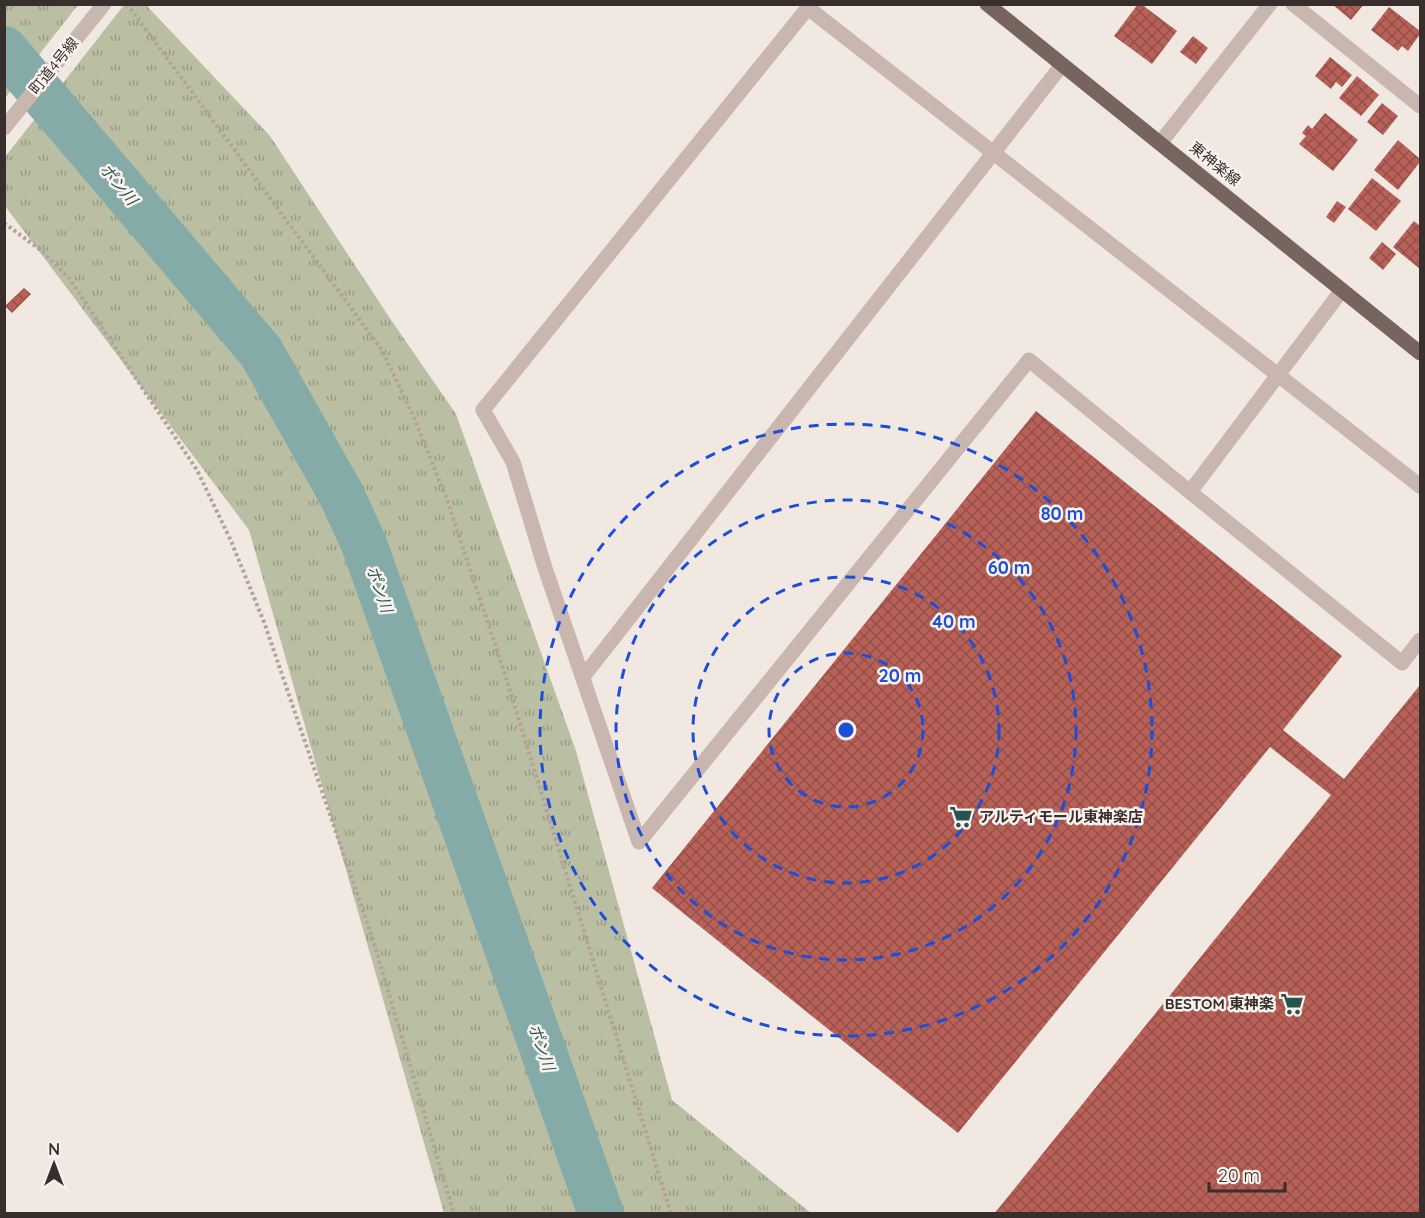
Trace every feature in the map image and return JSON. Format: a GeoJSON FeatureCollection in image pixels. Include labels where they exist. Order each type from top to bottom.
{"type":"FeatureCollection","features":[{"type":"Feature","properties":{"kind":"main road","name":"東神楽線"},"geometry":{"type":"LineString","coordinates":[[987,4],[1420,352]]}},
{"type":"Feature","properties":{"kind":"street"},"geometry":{"type":"LineString","coordinates":[[1160,143],[1270,4]]}},
{"type":"Feature","properties":{"kind":"street"},"geometry":{"type":"LineString","coordinates":[[1293,4],[1419,102]]}},
{"type":"Feature","properties":{"kind":"street"},"geometry":{"type":"LineString","coordinates":[[1420,486],[809,6],[483,410],[513,462],[545,568],[639,842],[1029,360],[1402,663],[1420,640]]}},
{"type":"Feature","properties":{"kind":"street","name":"町道4号線"},"geometry":{"type":"LineString","coordinates":[[4,128],[102,7]]}},
{"type":"Feature","properties":{"kind":"street"},"geometry":{"type":"LineString","coordinates":[[583,677],[1062,65]]}},
{"type":"Feature","properties":{"kind":"street"},"geometry":{"type":"LineString","coordinates":[[1190,492],[1342,290]]}},
{"type":"Feature","properties":{"kind":"path"},"geometry":{"type":"LineString","coordinates":[[128,4],[382,350],[415,420],[446,497],[498,654],[671,1214]]}},
{"type":"Feature","properties":{"kind":"path"},"geometry":{"type":"LineString","coordinates":[[4,223],[42,251],[69,278],[197,470],[231,541],[264,622],[374,943],[454,1214]]}},
{"type":"Feature","properties":{"kind":"green space"},"geometry":{"type":"Polygon","coordinates":[[[4,5],[78,5],[5,98],[4,5]]]}},
{"type":"Feature","properties":{"kind":"green space"},"geometry":{"type":"Polygon","coordinates":[[[124,5],[146,5],[270,136],[456,414],[576,751],[672,1100],[811,1213],[444,1213],[249,530],[5,206],[5,157],[124,5]]]}},
{"type":"Feature","properties":{"kind":"building"},"geometry":{"type":"Polygon","coordinates":[[[1138,4],[1177,31],[1152,64],[1114,36],[1138,4]]]}},
{"type":"Feature","properties":{"kind":"building"},"geometry":{"type":"Polygon","coordinates":[[[1332,4],[1364,4],[1351,20],[1332,4]]]}},
{"type":"Feature","properties":{"kind":"building"},"geometry":{"type":"Polygon","coordinates":[[[1389,7],[1420,31],[1408,51],[1402,46],[1398,51],[1371,30],[1389,7]]]}},
{"type":"Feature","properties":{"kind":"building"},"geometry":{"type":"Polygon","coordinates":[[[1193,36],[1208,48],[1196,64],[1180,52],[1193,36]]]}},
{"type":"Feature","properties":{"kind":"building"},"geometry":{"type":"Polygon","coordinates":[[[1330,57],[1352,75],[1342,87],[1336,82],[1331,89],[1315,76],[1330,57]]]}},
{"type":"Feature","properties":{"kind":"building"},"geometry":{"type":"Polygon","coordinates":[[[1357,76],[1379,95],[1361,116],[1339,98],[1357,76]]]}},
{"type":"Feature","properties":{"kind":"building"},"geometry":{"type":"Polygon","coordinates":[[[1382,103],[1398,116],[1383,135],[1367,122],[1382,103]]]}},
{"type":"Feature","properties":{"kind":"building"},"geometry":{"type":"Polygon","coordinates":[[[1325,113],[1358,140],[1333,171],[1299,144],[1306,136],[1302,133],[1308,125],[1312,129],[1325,113]]]}},
{"type":"Feature","properties":{"kind":"building"},"geometry":{"type":"Polygon","coordinates":[[[1398,140],[1420,159],[1420,162],[1398,190],[1374,170],[1398,140]]]}},
{"type":"Feature","properties":{"kind":"building"},"geometry":{"type":"Polygon","coordinates":[[[1372,178],[1401,201],[1376,231],[1348,209],[1372,178]]]}},
{"type":"Feature","properties":{"kind":"building"},"geometry":{"type":"Polygon","coordinates":[[[1337,201],[1346,207],[1334,223],[1326,217],[1337,201]]]}},
{"type":"Feature","properties":{"kind":"building"},"geometry":{"type":"Polygon","coordinates":[[[1414,221],[1420,226],[1420,269],[1393,247],[1414,221]]]}},
{"type":"Feature","properties":{"kind":"building"},"geometry":{"type":"Polygon","coordinates":[[[1382,242],[1396,254],[1383,270],[1369,258],[1382,242]]]}},
{"type":"Feature","properties":{"kind":"building"},"geometry":{"type":"Polygon","coordinates":[[[24,288],[31,294],[12,313],[5,306],[24,288]]]}},
{"type":"Feature","properties":{"kind":"building","name":"アルティモール東神楽店"},"geometry":{"type":"Polygon","coordinates":[[[1036,411],[1342,656],[1283,730],[1344,779],[1420,685],[1420,1214],[994,1214],[1331,795],[1270,747],[958,1133],[652,888],[1036,411]]]}},
{"type":"Feature","properties":{"kind":"waterway","name":"ポン川"},"geometry":{"type":"LineString","coordinates":[[4,49],[261,352],[341,494],[364,544],[601,1214]]}},
{"type":"Feature","properties":{"kind":"place","name":"アルティモール東神楽店"},"geometry":{"type":"Point","coordinates":[961,817]}},
{"type":"Feature","properties":{"kind":"place","name":"BESTOM 東神楽"},"geometry":{"type":"Point","coordinates":[1292,1004]}}]}
